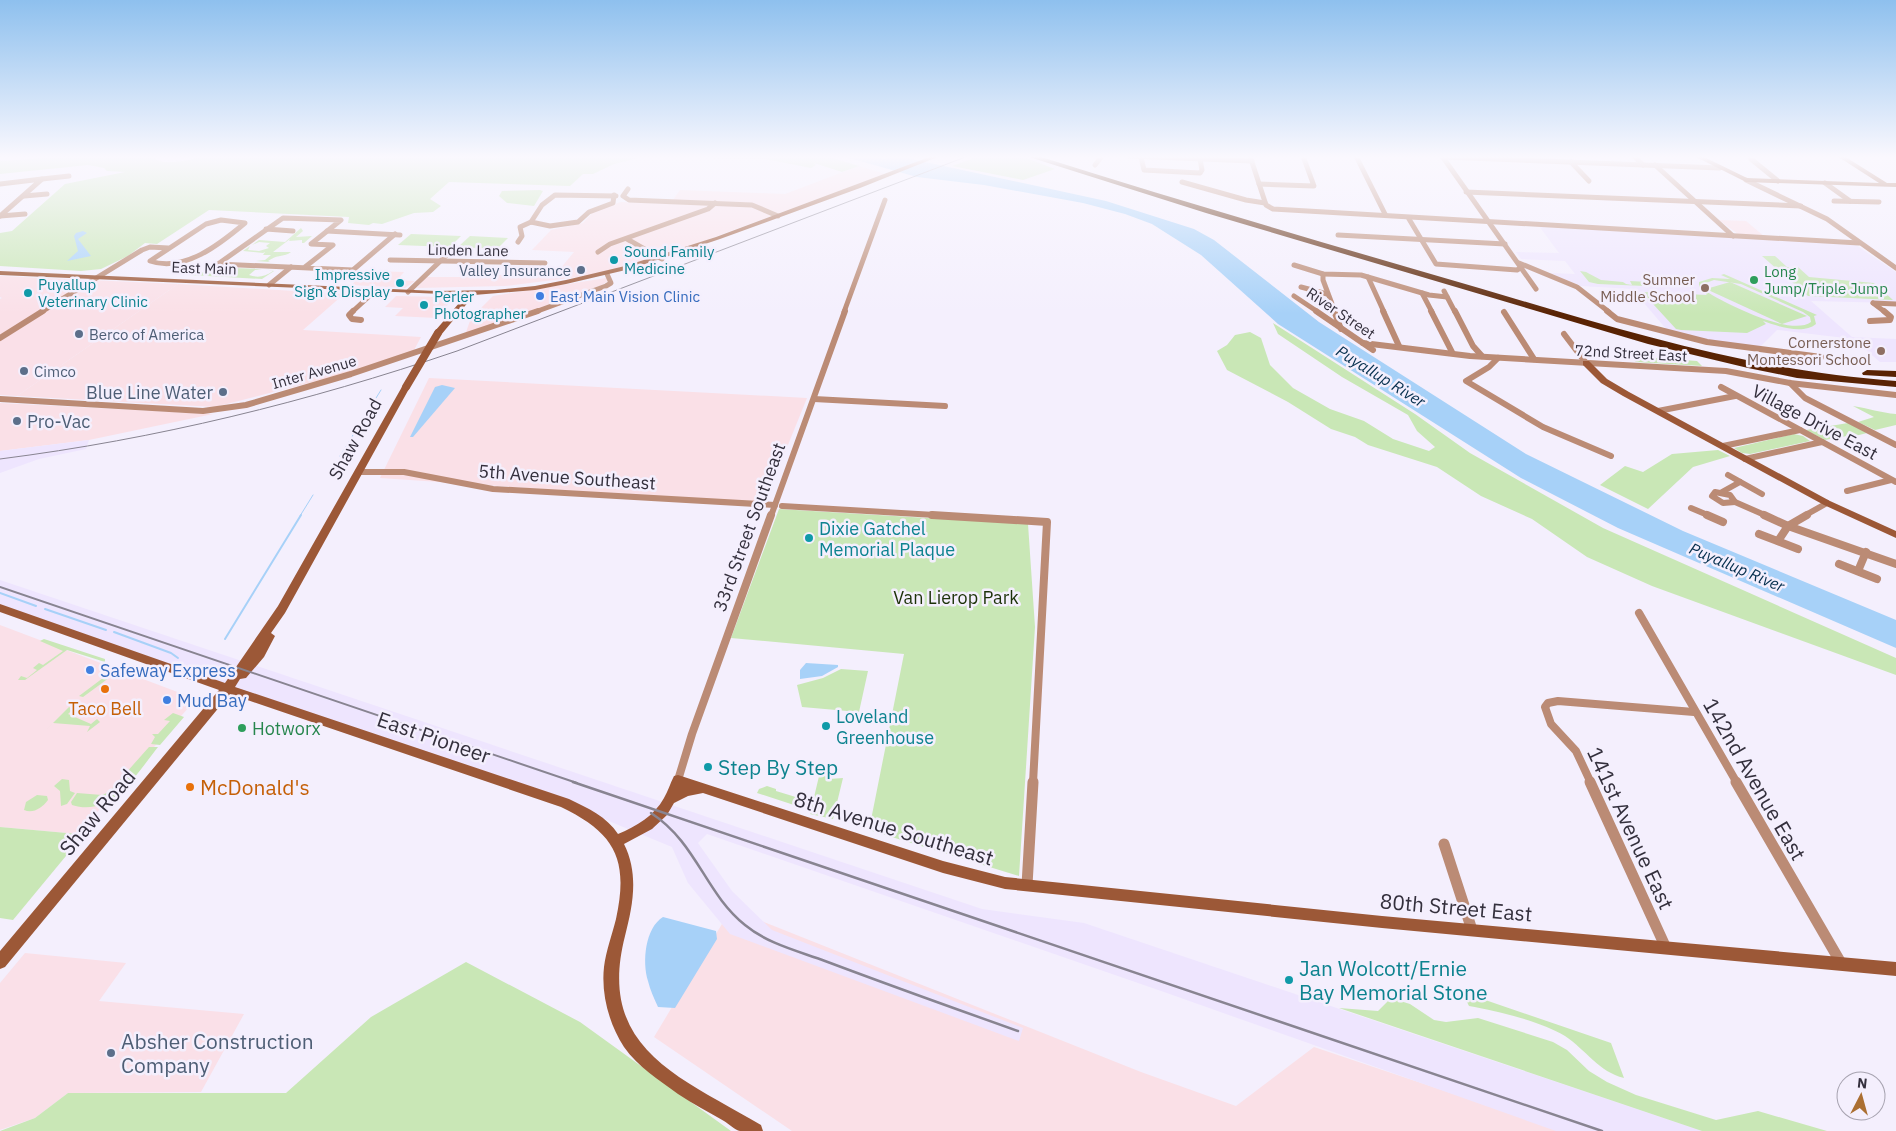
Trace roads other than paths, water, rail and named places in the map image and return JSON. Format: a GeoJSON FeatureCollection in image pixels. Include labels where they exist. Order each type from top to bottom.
{"type":"FeatureCollection","features":[{"type":"Feature","properties":{"kind":"highway"},"geometry":{"type":"LineString","coordinates":[[1198,209],[1675,348],[1793,373],[1896,384]]}},
{"type":"Feature","properties":{"kind":"highway"},"geometry":{"type":"LineString","coordinates":[[1218,209],[1666,338],[1755,359],[1841,372],[1896,375]]}},
{"type":"Feature","properties":{"kind":"main road","name":"East Main"},"geometry":{"type":"LineString","coordinates":[[0,273],[376,290],[422,294],[470,294],[528,289],[607,274],[662,259],[797,209]]}},
{"type":"Feature","properties":{"kind":"main road","name":"East Main"},"geometry":{"type":"LineString","coordinates":[[432,291],[470,294],[478,291],[571,281]]}},
{"type":"Feature","properties":{"kind":"main road","name":"East Main"},"geometry":{"type":"LineString","coordinates":[[409,292],[524,287]]}},
{"type":"Feature","properties":{"kind":"main road","name":"Shaw Road"},"geometry":{"type":"LineString","coordinates":[[0,962],[227,689],[246,672],[260,654],[282,609],[406,387],[438,333],[470,294]]}},
{"type":"Feature","properties":{"kind":"main road"},"geometry":{"type":"LineString","coordinates":[[1586,363],[1610,385],[1827,503],[1896,535]]}},
{"type":"Feature","properties":{"kind":"main road","name":"East Pioneer"},"geometry":{"type":"LineString","coordinates":[[0,608],[227,689],[565,803],[598,820],[617,841]]}},
{"type":"Feature","properties":{"kind":"main road","name":"8th Avenue Southeast"},"geometry":{"type":"LineString","coordinates":[[678,780],[943,867],[1012,884]]}},
{"type":"Feature","properties":{"kind":"main road","name":"33rd Street Southeast"},"geometry":{"type":"LineString","coordinates":[[617,841],[652,824],[659,817],[672,799],[678,780]]}},
{"type":"Feature","properties":{"kind":"main road"},"geometry":{"type":"LineString","coordinates":[[672,799],[685,792],[703,788]]}},
{"type":"Feature","properties":{"kind":"main road"},"geometry":{"type":"LineString","coordinates":[[617,841],[624,858],[628,876],[626,906],[611,972],[613,1000],[622,1028],[630,1043],[655,1068],[755,1131]]}},
{"type":"Feature","properties":{"kind":"main road","name":"80th Street East"},"geometry":{"type":"LineString","coordinates":[[1012,884],[1472,930],[1896,969]]}},
{"type":"Feature","properties":{"kind":"street"},"geometry":{"type":"LineString","coordinates":[[518,242],[522,236],[520,227],[531,222],[541,209]]}},
{"type":"Feature","properties":{"kind":"street"},"geometry":{"type":"LineString","coordinates":[[531,222],[550,226],[578,222],[588,212],[597,209]]}},
{"type":"Feature","properties":{"kind":"street"},"geometry":{"type":"LineString","coordinates":[[598,252],[607,245],[709,209]]}},
{"type":"Feature","properties":{"kind":"street"},"geometry":{"type":"LineString","coordinates":[[762,209],[778,216]]}},
{"type":"Feature","properties":{"kind":"street","name":"33rd Street Southeast"},"geometry":{"type":"LineString","coordinates":[[678,780],[692,734],[778,505],[883,209]]}},
{"type":"Feature","properties":{"kind":"street"},"geometry":{"type":"LineString","coordinates":[[1270,209],[1385,214],[1408,219],[1860,243]]}},
{"type":"Feature","properties":{"kind":"street"},"geometry":{"type":"LineString","coordinates":[[1382,209],[1385,214]]}},
{"type":"Feature","properties":{"kind":"street"},"geometry":{"type":"LineString","coordinates":[[1478,209],[1536,289]]}},
{"type":"Feature","properties":{"kind":"street"},"geometry":{"type":"LineString","coordinates":[[1703,209],[1733,236]]}},
{"type":"Feature","properties":{"kind":"street"},"geometry":{"type":"LineString","coordinates":[[1806,209],[1828,220],[1896,268]]}},
{"type":"Feature","properties":{"kind":"street"},"geometry":{"type":"LineString","coordinates":[[2,210],[0,216],[25,214]]}},
{"type":"Feature","properties":{"kind":"street"},"geometry":{"type":"LineString","coordinates":[[305,267],[333,245],[311,244],[327,231],[341,220],[283,218],[218,264],[353,270],[398,234],[327,231]]}},
{"type":"Feature","properties":{"kind":"street"},"geometry":{"type":"LineString","coordinates":[[1408,219],[1436,264],[1517,270],[1520,265]]}},
{"type":"Feature","properties":{"kind":"street"},"geometry":{"type":"LineString","coordinates":[[0,338],[140,251],[150,247],[168,248],[213,220],[244,222],[188,262],[175,265],[151,262],[168,248]]}},
{"type":"Feature","properties":{"kind":"street"},"geometry":{"type":"LineString","coordinates":[[266,229],[293,230]]}},
{"type":"Feature","properties":{"kind":"street"},"geometry":{"type":"LineString","coordinates":[[1338,235],[1505,244]]}},
{"type":"Feature","properties":{"kind":"street"},"geometry":{"type":"LineString","coordinates":[[627,238],[662,259]]}},
{"type":"Feature","properties":{"kind":"street"},"geometry":{"type":"LineString","coordinates":[[409,292],[454,248]]}},
{"type":"Feature","properties":{"kind":"street","name":"Linden Lane"},"geometry":{"type":"LineString","coordinates":[[390,260],[545,263]]}},
{"type":"Feature","properties":{"kind":"street"},"geometry":{"type":"LineString","coordinates":[[1294,265],[1323,274],[1357,274],[1422,293],[1445,294],[1473,346],[1482,356]]}},
{"type":"Feature","properties":{"kind":"street"},"geometry":{"type":"LineString","coordinates":[[1520,265],[1577,287],[1617,319],[1726,346],[1821,357]]}},
{"type":"Feature","properties":{"kind":"street"},"geometry":{"type":"LineString","coordinates":[[269,285],[291,267]]}},
{"type":"Feature","properties":{"kind":"street","name":"Inter Avenue"},"geometry":{"type":"LineString","coordinates":[[0,399],[203,411],[230,408],[371,369],[516,320],[606,286],[611,282],[607,274]]}},
{"type":"Feature","properties":{"kind":"street"},"geometry":{"type":"LineString","coordinates":[[1323,274],[1327,294],[1342,329]]}},
{"type":"Feature","properties":{"kind":"street"},"geometry":{"type":"LineString","coordinates":[[1368,277],[1399,346]]}},
{"type":"Feature","properties":{"kind":"street"},"geometry":{"type":"LineString","coordinates":[[1300,287],[1327,294]]}},
{"type":"Feature","properties":{"kind":"street"},"geometry":{"type":"LineString","coordinates":[[361,320],[349,317],[376,290]]}},
{"type":"Feature","properties":{"kind":"street"},"geometry":{"type":"LineString","coordinates":[[1422,293],[1452,352]]}},
{"type":"Feature","properties":{"kind":"street","name":"River Street"},"geometry":{"type":"LineString","coordinates":[[1294,296],[1373,350]]}},
{"type":"Feature","properties":{"kind":"street"},"geometry":{"type":"LineString","coordinates":[[1870,321],[1890,320],[1891,317],[1872,303],[1896,304]]}},
{"type":"Feature","properties":{"kind":"street"},"geometry":{"type":"LineString","coordinates":[[1504,312],[1534,359]]}},
{"type":"Feature","properties":{"kind":"street"},"geometry":{"type":"LineString","coordinates":[[1564,334],[1586,363]]}},
{"type":"Feature","properties":{"kind":"street","name":"72nd Street East"},"geometry":{"type":"LineString","coordinates":[[1364,343],[1498,358],[1726,371],[1790,383],[1896,395]]}},
{"type":"Feature","properties":{"kind":"street"},"geometry":{"type":"LineString","coordinates":[[1498,358],[1494,364],[1478,371],[1466,381],[1543,427],[1611,456]]}},
{"type":"Feature","properties":{"kind":"street"},"geometry":{"type":"LineString","coordinates":[[1790,383],[1796,391],[1806,398],[1896,445]]}},
{"type":"Feature","properties":{"kind":"street","name":"Village Drive East"},"geometry":{"type":"LineString","coordinates":[[1721,388],[1894,481]]}},
{"type":"Feature","properties":{"kind":"street"},"geometry":{"type":"LineString","coordinates":[[1888,395],[1896,402]]}},
{"type":"Feature","properties":{"kind":"street"},"geometry":{"type":"LineString","coordinates":[[1658,411],[1736,396]]}},
{"type":"Feature","properties":{"kind":"street"},"geometry":{"type":"LineString","coordinates":[[814,399],[945,406]]}},
{"type":"Feature","properties":{"kind":"street"},"geometry":{"type":"LineString","coordinates":[[1723,446],[1800,430]]}},
{"type":"Feature","properties":{"kind":"street"},"geometry":{"type":"LineString","coordinates":[[1745,459],[1822,442]]}},
{"type":"Feature","properties":{"kind":"street","name":"5th Avenue Southeast"},"geometry":{"type":"LineString","coordinates":[[358,472],[404,472],[493,489],[1048,522],[1027,885]]}},
{"type":"Feature","properties":{"kind":"street"},"geometry":{"type":"LineString","coordinates":[[1728,475],[1762,494]]}},
{"type":"Feature","properties":{"kind":"street"},"geometry":{"type":"LineString","coordinates":[[1847,491],[1894,481]]}},
{"type":"Feature","properties":{"kind":"street"},"geometry":{"type":"LineString","coordinates":[[1735,502],[1731,504],[1719,502],[1712,494],[1722,492],[1740,482]]}},
{"type":"Feature","properties":{"kind":"street"},"geometry":{"type":"LineString","coordinates":[[1722,492],[1733,497],[1735,502],[1788,526],[1896,564]]}},
{"type":"Feature","properties":{"kind":"street"},"geometry":{"type":"LineString","coordinates":[[1707,515],[1719,502]]}},
{"type":"Feature","properties":{"kind":"street"},"geometry":{"type":"LineString","coordinates":[[1778,541],[1788,526],[1827,503]]}},
{"type":"Feature","properties":{"kind":"street"},"geometry":{"type":"LineString","coordinates":[[1691,508],[1723,522]]}},
{"type":"Feature","properties":{"kind":"street"},"geometry":{"type":"LineString","coordinates":[[1759,534],[1798,550]]}},
{"type":"Feature","properties":{"kind":"street"},"geometry":{"type":"LineString","coordinates":[[1858,572],[1866,552]]}},
{"type":"Feature","properties":{"kind":"street"},"geometry":{"type":"LineString","coordinates":[[1839,564],[1877,579]]}},
{"type":"Feature","properties":{"kind":"street","name":"142nd Avenue East"},"geometry":{"type":"LineString","coordinates":[[1638,613],[1694,712],[1715,743],[1841,964]]}},
{"type":"Feature","properties":{"kind":"street","name":"141st Avenue East"},"geometry":{"type":"LineString","coordinates":[[1666,948],[1576,751],[1551,724],[1545,706],[1548,703],[1558,701],[1694,712]]}},
{"type":"Feature","properties":{"kind":"street"},"geometry":{"type":"LineString","coordinates":[[1444,844],[1472,930]]}},
{"type":"Feature","properties":{"kind":"water","name":"Puyallup River"},"geometry":{"type":"Polygon","coordinates":[[[1105,209],[1130,209],[1194,229],[1214,240],[1319,322],[1526,454],[1683,531],[1896,620],[1896,648],[1618,528],[1521,478],[1278,324],[1201,255],[1152,224],[1105,209]]]}},
{"type":"Feature","properties":{"kind":"water"},"geometry":{"type":"Polygon","coordinates":[[[83,231],[87,233],[78,239],[91,256],[67,261],[78,251],[74,236],[76,233],[83,231]]]}},
{"type":"Feature","properties":{"kind":"water"},"geometry":{"type":"Polygon","coordinates":[[[442,385],[455,388],[413,437],[410,437],[435,387],[442,385]]]}},
{"type":"Feature","properties":{"kind":"water"},"geometry":{"type":"Polygon","coordinates":[[[806,663],[838,665],[838,667],[822,676],[800,679],[800,670],[806,663]]]}},
{"type":"Feature","properties":{"kind":"water"},"geometry":{"type":"Polygon","coordinates":[[[663,917],[716,931],[717,939],[675,1008],[658,1007],[646,973],[646,946],[652,929],[663,917]]]}},
{"type":"Feature","properties":{"kind":"waterway"},"geometry":{"type":"LineString","coordinates":[[340,456],[381,390]]}},
{"type":"Feature","properties":{"kind":"waterway"},"geometry":{"type":"LineString","coordinates":[[300,516],[313,495]]}},
{"type":"Feature","properties":{"kind":"waterway"},"geometry":{"type":"LineString","coordinates":[[225,639],[301,515]]}},
{"type":"Feature","properties":{"kind":"waterway"},"geometry":{"type":"LineString","coordinates":[[0,593],[36,606]]}},
{"type":"Feature","properties":{"kind":"waterway"},"geometry":{"type":"LineString","coordinates":[[45,609],[106,630]]}},
{"type":"Feature","properties":{"kind":"waterway"},"geometry":{"type":"LineString","coordinates":[[114,632],[171,653],[178,658]]}},
{"type":"Feature","properties":{"kind":"railway"},"geometry":{"type":"LineString","coordinates":[[0,459],[117,441],[231,417],[344,387],[457,351],[830,209]]}},
{"type":"Feature","properties":{"kind":"railway"},"geometry":{"type":"LineString","coordinates":[[0,587],[577,783]]}},
{"type":"Feature","properties":{"kind":"railway"},"geometry":{"type":"LineString","coordinates":[[573,782],[1602,1131]]}},
{"type":"Feature","properties":{"kind":"railway"},"geometry":{"type":"LineString","coordinates":[[651,813],[667,825],[679,839],[731,912],[754,932],[794,950],[1018,1031]]}},
{"type":"Feature","properties":{"kind":"place","name":"Sound Family Medicine"},"geometry":{"type":"Point","coordinates":[614,260]}},
{"type":"Feature","properties":{"kind":"place","name":"Valley Insurance"},"geometry":{"type":"Point","coordinates":[581,270]}},
{"type":"Feature","properties":{"kind":"place","name":"Long Jump/Triple Jump"},"geometry":{"type":"Point","coordinates":[1754,280]}},
{"type":"Feature","properties":{"kind":"place","name":"Impressive Sign & Display"},"geometry":{"type":"Point","coordinates":[400,283]}},
{"type":"Feature","properties":{"kind":"place","name":"Sumner Middle School"},"geometry":{"type":"Point","coordinates":[1705,288]}},
{"type":"Feature","properties":{"kind":"place","name":"Puyallup Veterinary Clinic"},"geometry":{"type":"Point","coordinates":[28,293]}},
{"type":"Feature","properties":{"kind":"place","name":"East Main Vision Clinic"},"geometry":{"type":"Point","coordinates":[540,296]}},
{"type":"Feature","properties":{"kind":"place","name":"Perler Photographer"},"geometry":{"type":"Point","coordinates":[424,305]}},
{"type":"Feature","properties":{"kind":"place","name":"Berco of America"},"geometry":{"type":"Point","coordinates":[79,334]}},
{"type":"Feature","properties":{"kind":"place","name":"Cornerstone Montessori School"},"geometry":{"type":"Point","coordinates":[1881,351]}},
{"type":"Feature","properties":{"kind":"place","name":"Cimco"},"geometry":{"type":"Point","coordinates":[24,371]}},
{"type":"Feature","properties":{"kind":"place","name":"Blue Line Water"},"geometry":{"type":"Point","coordinates":[223,392]}},
{"type":"Feature","properties":{"kind":"place","name":"Pro-Vac"},"geometry":{"type":"Point","coordinates":[17,421]}},
{"type":"Feature","properties":{"kind":"place","name":"Dixie Gatchel Memorial Plaque"},"geometry":{"type":"Point","coordinates":[809,538]}},
{"type":"Feature","properties":{"kind":"place","name":"Safeway Express"},"geometry":{"type":"Point","coordinates":[90,670]}},
{"type":"Feature","properties":{"kind":"place","name":"Taco Bell"},"geometry":{"type":"Point","coordinates":[105,689]}},
{"type":"Feature","properties":{"kind":"place","name":"Mud Bay"},"geometry":{"type":"Point","coordinates":[167,700]}},
{"type":"Feature","properties":{"kind":"place","name":"Loveland Greenhouse"},"geometry":{"type":"Point","coordinates":[826,726]}},
{"type":"Feature","properties":{"kind":"place","name":"Hotworx"},"geometry":{"type":"Point","coordinates":[242,728]}},
{"type":"Feature","properties":{"kind":"place","name":"Step By Step"},"geometry":{"type":"Point","coordinates":[708,767]}},
{"type":"Feature","properties":{"kind":"place","name":"McDonald's"},"geometry":{"type":"Point","coordinates":[190,787]}},
{"type":"Feature","properties":{"kind":"place","name":"Jan Wolcott/Ernie Bay Memorial Stone"},"geometry":{"type":"Point","coordinates":[1289,980]}},
{"type":"Feature","properties":{"kind":"place","name":"Absher Construction Company"},"geometry":{"type":"Point","coordinates":[111,1053]}},
{"type":"Feature","properties":{"kind":"park label","name":"Van Lierop Park"},"geometry":{"type":"Point","coordinates":[956,597]}}]}
